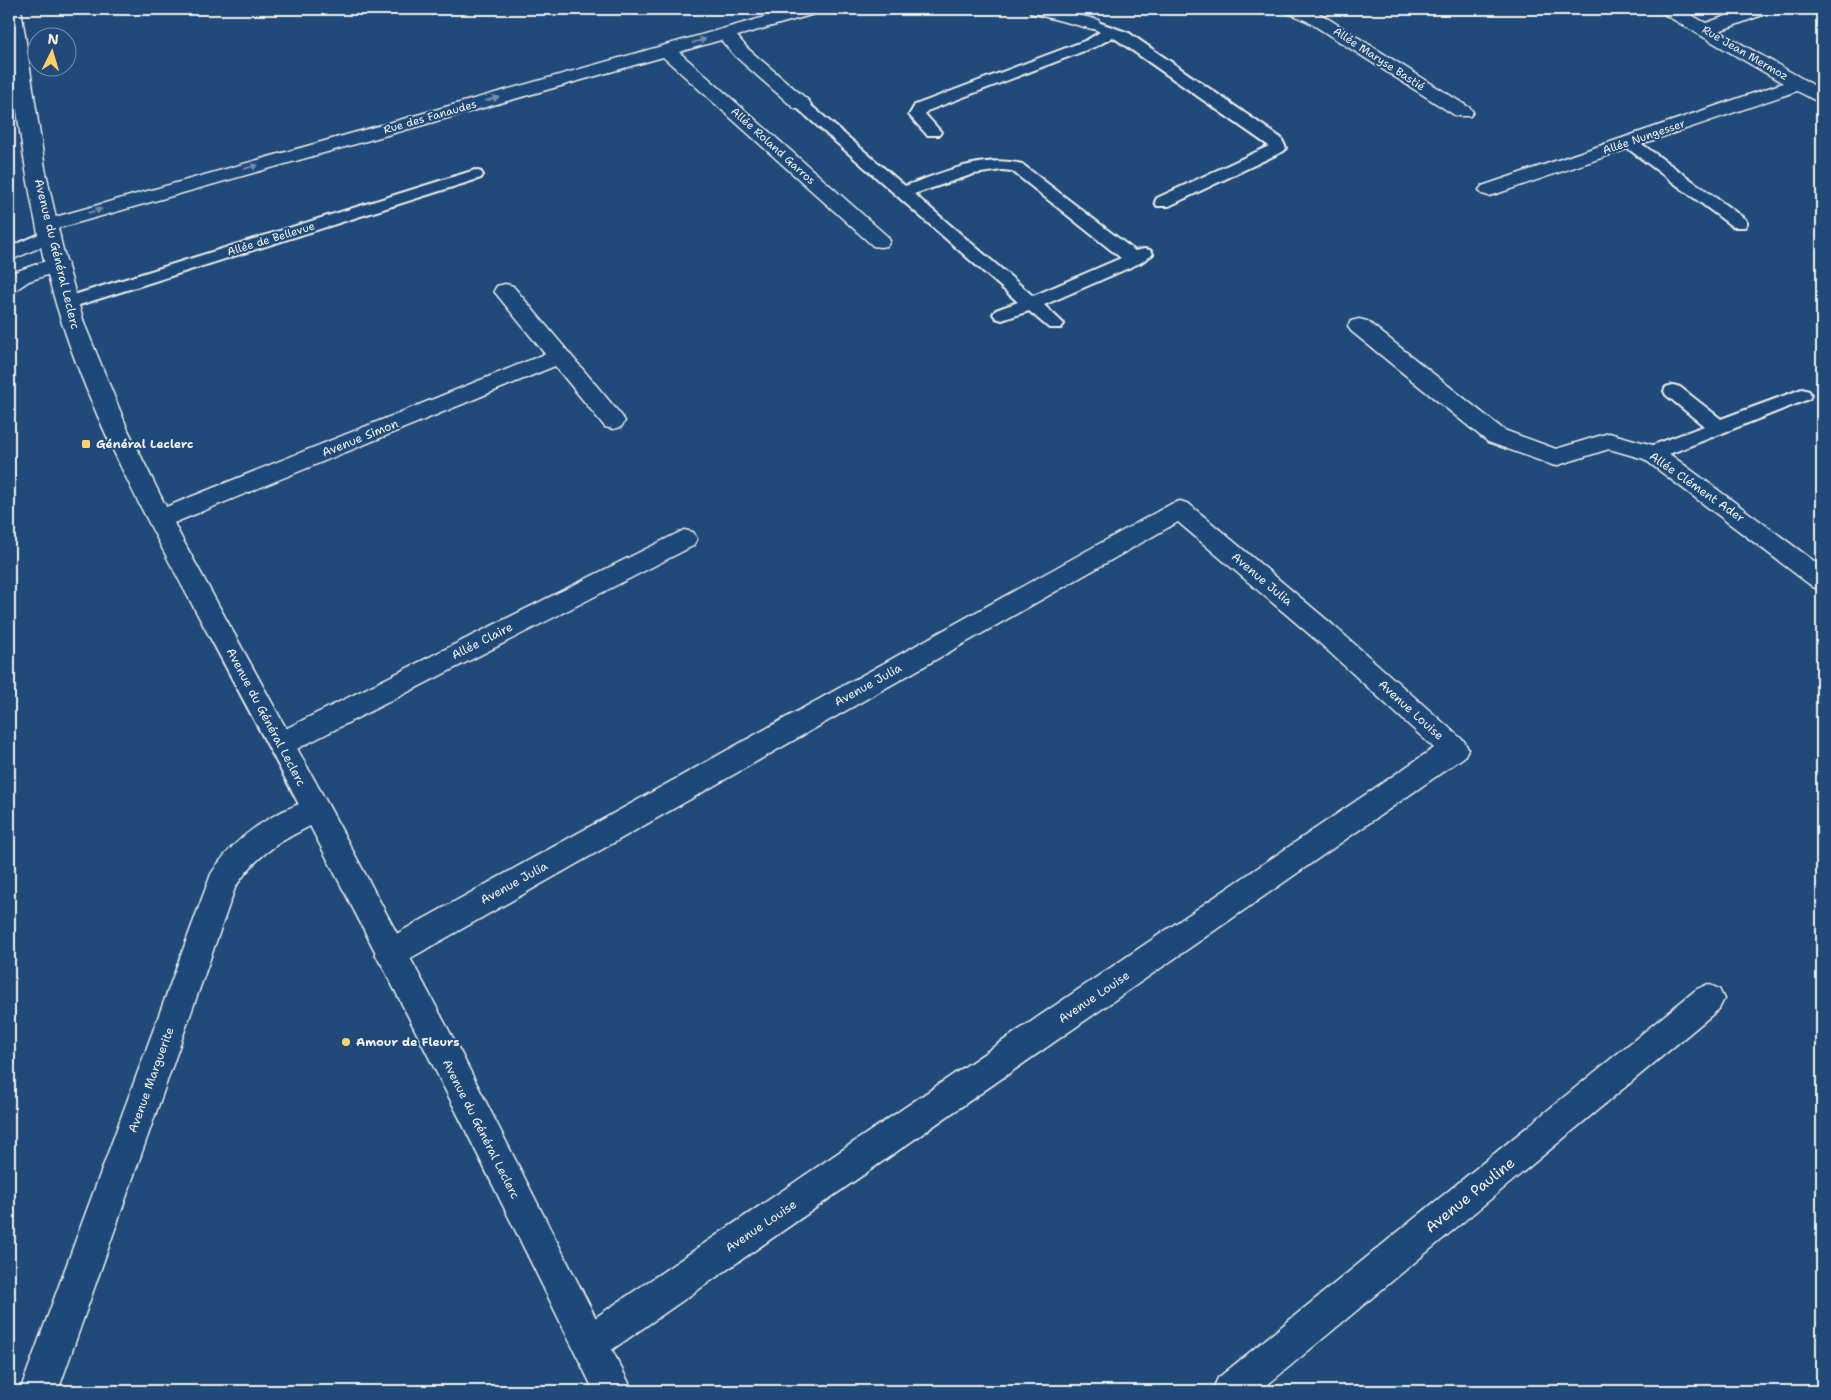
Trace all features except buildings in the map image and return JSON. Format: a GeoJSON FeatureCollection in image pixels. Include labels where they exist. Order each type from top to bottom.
{"type":"FeatureCollection","features":[{"type":"Feature","properties":{"kind":"street","name":"Avenue du Général Leclerc"},"geometry":{"type":"LineString","coordinates":[[12,9],[29,130],[49,230],[67,303],[98,389],[160,520],[391,953],[614,1391]]}},
{"type":"Feature","properties":{"kind":"street","name":"Rue des Fanaudes"},"geometry":{"type":"LineString","coordinates":[[9,255],[49,230],[812,9]]}},
{"type":"Feature","properties":{"kind":"street"},"geometry":{"type":"LineString","coordinates":[[1037,9],[1092,24]]}},
{"type":"Feature","properties":{"kind":"street","name":"Allée Maryse Bastié"},"geometry":{"type":"LineString","coordinates":[[1294,9],[1313,17],[1462,112]]}},
{"type":"Feature","properties":{"kind":"street","name":"Rue Jean Mermoz"},"geometry":{"type":"LineString","coordinates":[[1668,9],[1822,98]]}},
{"type":"Feature","properties":{"kind":"street"},"geometry":{"type":"LineString","coordinates":[[1704,30],[1762,9]]}},
{"type":"Feature","properties":{"kind":"street"},"geometry":{"type":"LineString","coordinates":[[725,34],[741,52],[802,105]]}},
{"type":"Feature","properties":{"kind":"street","name":"Allée Roland Garros"},"geometry":{"type":"LineString","coordinates":[[666,50],[880,241]]}},
{"type":"Feature","properties":{"kind":"street","name":"Allée Nungesser"},"geometry":{"type":"LineString","coordinates":[[1489,190],[1799,84]]}},
{"type":"Feature","properties":{"kind":"street"},"geometry":{"type":"LineString","coordinates":[[9,284],[21,276],[58,264]]}},
{"type":"Feature","properties":{"kind":"street"},"geometry":{"type":"LineString","coordinates":[[505,290],[613,421]]}},
{"type":"Feature","properties":{"kind":"street","name":"Allée Clément Ader"},"geometry":{"type":"LineString","coordinates":[[1359,326],[1496,436],[1555,458],[1608,441],[1652,453],[1822,580]]}},
{"type":"Feature","properties":{"kind":"street","name":"Avenue Simon"},"geometry":{"type":"LineString","coordinates":[[160,520],[560,356]]}},
{"type":"Feature","properties":{"kind":"street","name":"Avenue Julia"},"geometry":{"type":"LineString","coordinates":[[391,953],[1180,510],[1324,632]]}},
{"type":"Feature","properties":{"kind":"street","name":"Allée Claire"},"geometry":{"type":"LineString","coordinates":[[281,744],[684,539]]}},
{"type":"Feature","properties":{"kind":"street","name":"Avenue Louise"},"geometry":{"type":"LineString","coordinates":[[590,1343],[1454,750],[1324,632]]}},
{"type":"Feature","properties":{"kind":"street","name":"Avenue Marguerite"},"geometry":{"type":"LineString","coordinates":[[39,1391],[222,884],[233,863],[249,846],[270,830],[315,810]]}},
{"type":"Feature","properties":{"kind":"street","name":"Avenue Pauline"},"geometry":{"type":"LineString","coordinates":[[1231,1391],[1708,999]]}},
{"type":"Feature","properties":{"kind":"lane"},"geometry":{"type":"LineString","coordinates":[[1092,24],[1124,36],[1275,141],[1278,148],[1163,202]]}},
{"type":"Feature","properties":{"kind":"lane"},"geometry":{"type":"LineString","coordinates":[[933,132],[917,115],[921,108],[1092,43],[1112,31]]}},
{"type":"Feature","properties":{"kind":"lane"},"geometry":{"type":"LineString","coordinates":[[802,105],[1055,324]]}},
{"type":"Feature","properties":{"kind":"lane"},"geometry":{"type":"LineString","coordinates":[[1629,142],[1739,223]]}},
{"type":"Feature","properties":{"kind":"lane"},"geometry":{"type":"LineString","coordinates":[[904,192],[984,166],[1016,166],[1140,256],[1002,314]]}},
{"type":"Feature","properties":{"kind":"lane","name":"Allée de Bellevue"},"geometry":{"type":"LineString","coordinates":[[67,303],[475,175]]}},
{"type":"Feature","properties":{"kind":"lane"},"geometry":{"type":"LineString","coordinates":[[1673,391],[1718,427]]}},
{"type":"Feature","properties":{"kind":"lane"},"geometry":{"type":"LineString","coordinates":[[1652,453],[1802,395]]}},
{"type":"Feature","properties":{"kind":"place","name":"Général Leclerc"},"geometry":{"type":"Point","coordinates":[86,444]}},
{"type":"Feature","properties":{"kind":"place","name":"Amour de Fleurs"},"geometry":{"type":"Point","coordinates":[346,1042]}}]}
